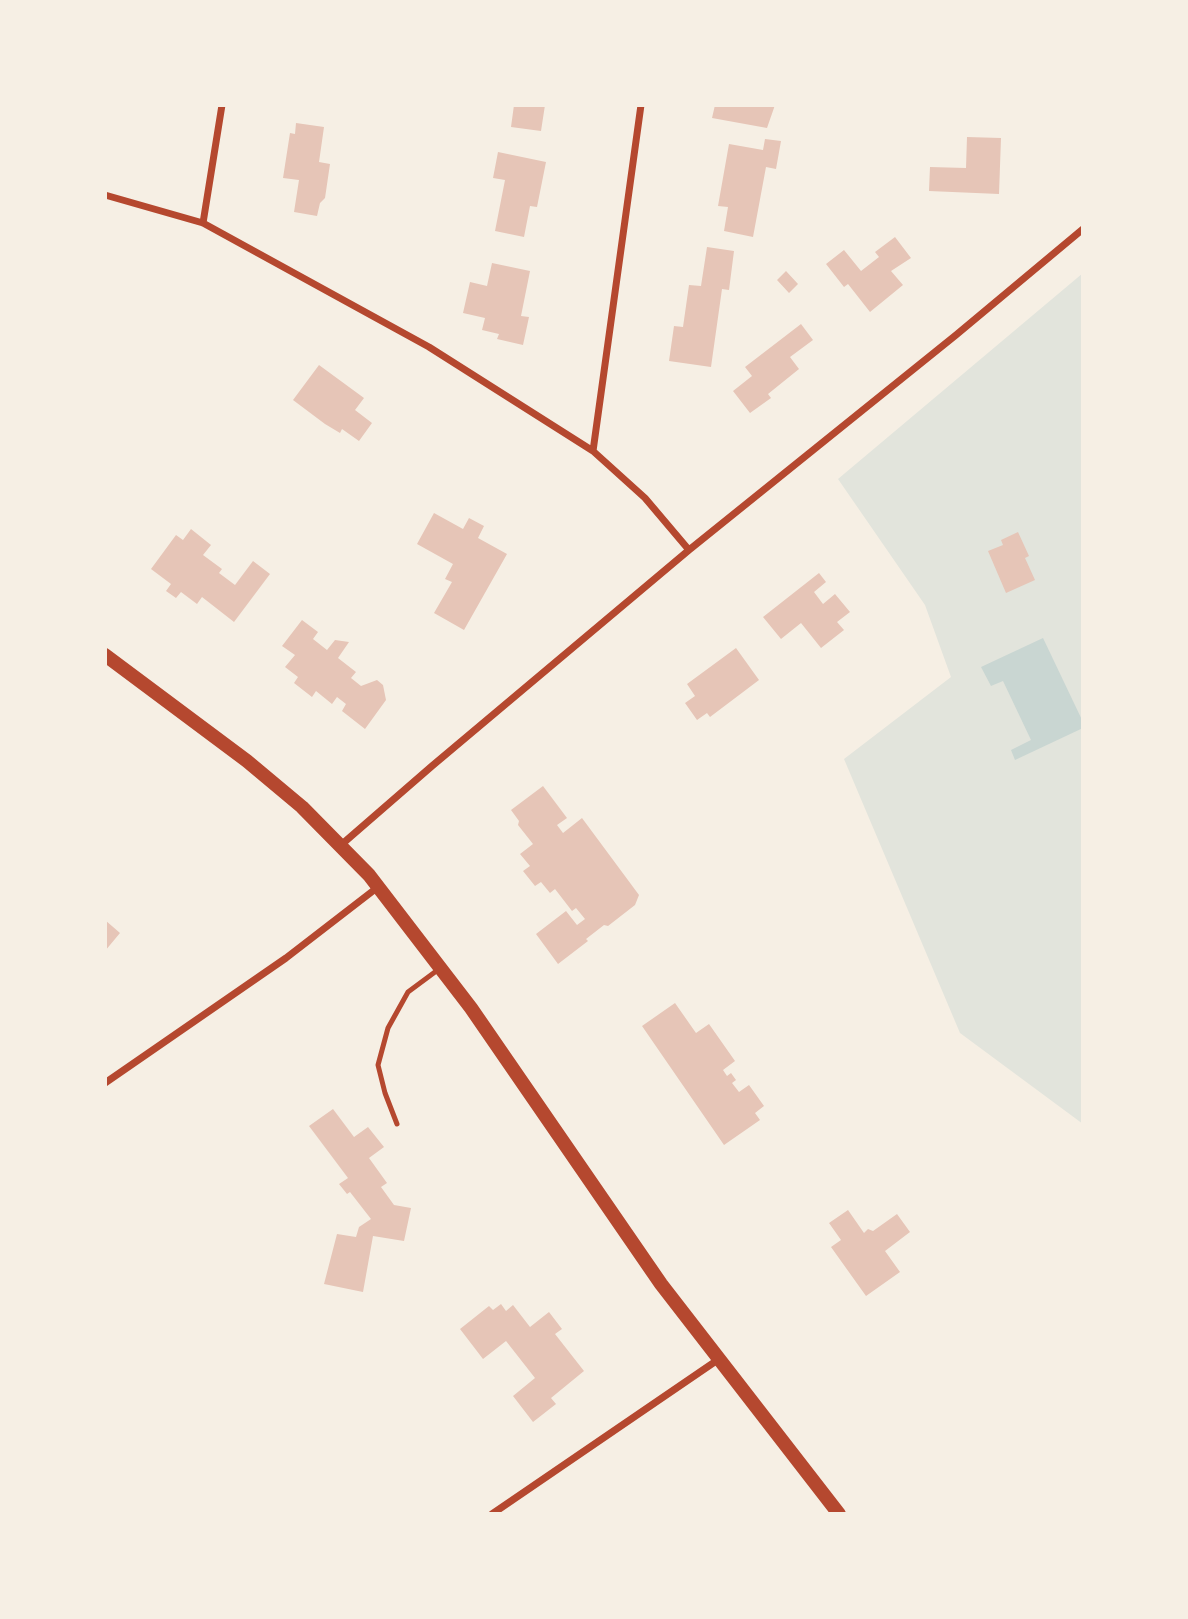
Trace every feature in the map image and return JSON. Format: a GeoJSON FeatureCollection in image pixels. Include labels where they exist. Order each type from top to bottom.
{"type":"FeatureCollection","features":[{"type":"Feature","properties":{"kind":"main road"},"geometry":{"type":"LineString","coordinates":[[105,655],[247,761],[302,807],[379,887],[504,1055],[624,1232],[839,1514]]}},
{"type":"Feature","properties":{"kind":"street"},"geometry":{"type":"LineString","coordinates":[[203,223],[222,105]]}},
{"type":"Feature","properties":{"kind":"street"},"geometry":{"type":"LineString","coordinates":[[593,452],[641,105]]}},
{"type":"Feature","properties":{"kind":"street"},"geometry":{"type":"LineString","coordinates":[[105,195],[203,223],[429,347],[593,452],[645,498],[689,550]]}},
{"type":"Feature","properties":{"kind":"street"},"geometry":{"type":"LineString","coordinates":[[341,845],[689,550],[1083,229]]}},
{"type":"Feature","properties":{"kind":"street"},"geometry":{"type":"LineString","coordinates":[[105,1083],[286,958],[379,887]]}},
{"type":"Feature","properties":{"kind":"street"},"geometry":{"type":"LineString","coordinates":[[492,1514],[719,1359]]}},
{"type":"Feature","properties":{"kind":"lane"},"geometry":{"type":"LineString","coordinates":[[397,1124],[378,1065],[388,1028],[408,992],[441,967]]}},
{"type":"Feature","properties":{"kind":"shaded area"},"geometry":{"type":"Polygon","coordinates":[[[1083,273],[1083,1124],[960,1033],[844,759],[951,677],[925,605],[838,479],[1083,273]]]}},
{"type":"Feature","properties":{"kind":"shaded area"},"geometry":{"type":"Polygon","coordinates":[[[1043,638],[1083,722],[1083,728],[1015,760],[1011,750],[1031,740],[1003,681],[991,686],[981,667],[1043,638]]]}},
{"type":"Feature","properties":{"kind":"building"},"geometry":{"type":"Polygon","coordinates":[[[514,105],[545,105],[541,131],[511,127],[514,105]]]}},
{"type":"Feature","properties":{"kind":"building"},"geometry":{"type":"Polygon","coordinates":[[[715,105],[775,105],[767,128],[712,118],[715,105]]]}},
{"type":"Feature","properties":{"kind":"building"},"geometry":{"type":"Polygon","coordinates":[[[296,123],[324,127],[319,162],[330,164],[325,198],[320,203],[317,216],[294,212],[299,180],[283,178],[290,133],[295,134],[296,123]]]}},
{"type":"Feature","properties":{"kind":"building"},"geometry":{"type":"Polygon","coordinates":[[[967,137],[1001,138],[999,194],[929,191],[930,167],[966,168],[967,137]]]}},
{"type":"Feature","properties":{"kind":"building"},"geometry":{"type":"Polygon","coordinates":[[[765,139],[781,141],[776,169],[766,167],[753,237],[724,231],[728,207],[718,206],[729,144],[763,150],[765,139]]]}},
{"type":"Feature","properties":{"kind":"building"},"geometry":{"type":"Polygon","coordinates":[[[498,152],[546,162],[537,207],[530,206],[524,237],[495,231],[505,180],[493,178],[498,152]]]}},
{"type":"Feature","properties":{"kind":"building"},"geometry":{"type":"Polygon","coordinates":[[[895,237],[911,258],[891,271],[903,285],[870,312],[848,284],[844,287],[826,264],[844,250],[861,271],[879,257],[875,252],[895,237]]]}},
{"type":"Feature","properties":{"kind":"building"},"geometry":{"type":"Polygon","coordinates":[[[707,247],[734,251],[729,290],[722,289],[711,367],[669,361],[674,326],[683,327],[689,285],[701,286],[707,247]]]}},
{"type":"Feature","properties":{"kind":"building"},"geometry":{"type":"Polygon","coordinates":[[[492,263],[530,271],[521,316],[529,317],[523,345],[497,339],[499,334],[482,330],[485,318],[463,313],[470,282],[487,286],[492,263]]]}},
{"type":"Feature","properties":{"kind":"building"},"geometry":{"type":"Polygon","coordinates":[[[786,271],[798,284],[789,293],[777,280],[786,271]]]}},
{"type":"Feature","properties":{"kind":"building"},"geometry":{"type":"Polygon","coordinates":[[[801,324],[813,340],[790,357],[799,369],[768,394],[771,398],[750,413],[733,391],[752,376],[745,367],[801,324]]]}},
{"type":"Feature","properties":{"kind":"building"},"geometry":{"type":"Polygon","coordinates":[[[319,365],[364,398],[355,410],[372,423],[359,441],[342,429],[340,433],[325,424],[293,400],[319,365]]]}},
{"type":"Feature","properties":{"kind":"building"},"geometry":{"type":"Polygon","coordinates":[[[434,513],[463,529],[469,518],[484,526],[478,538],[507,554],[464,630],[434,613],[452,582],[445,579],[453,564],[417,544],[434,513]]]}},
{"type":"Feature","properties":{"kind":"building"},"geometry":{"type":"Polygon","coordinates":[[[191,529],[211,545],[203,555],[222,569],[219,573],[235,585],[253,561],[270,574],[234,622],[202,597],[197,604],[181,592],[176,598],[166,591],[171,584],[151,569],[176,535],[183,540],[191,529]]]}},
{"type":"Feature","properties":{"kind":"building"},"geometry":{"type":"Polygon","coordinates":[[[1018,532],[1029,556],[1025,558],[1035,580],[1006,593],[988,551],[1003,545],[1001,540],[1018,532]]]}},
{"type":"Feature","properties":{"kind":"building"},"geometry":{"type":"Polygon","coordinates":[[[819,573],[826,582],[814,592],[823,604],[835,594],[850,612],[837,622],[844,630],[821,648],[801,623],[781,639],[763,617],[819,573]]]}},
{"type":"Feature","properties":{"kind":"building"},"geometry":{"type":"Polygon","coordinates":[[[302,620],[318,632],[313,639],[327,650],[335,640],[349,642],[338,658],[356,672],[351,678],[361,686],[377,680],[383,685],[386,700],[365,729],[342,711],[346,704],[337,697],[332,704],[316,691],[312,697],[294,683],[298,677],[285,667],[295,655],[282,646],[302,620]]]}},
{"type":"Feature","properties":{"kind":"building"},"geometry":{"type":"Polygon","coordinates":[[[736,648],[759,680],[710,717],[707,713],[697,720],[685,703],[695,696],[687,684],[736,648]]]}},
{"type":"Feature","properties":{"kind":"building"},"geometry":{"type":"Polygon","coordinates":[[[543,786],[567,818],[557,825],[563,833],[582,818],[639,895],[635,905],[608,926],[604,925],[558,964],[536,934],[566,911],[577,925],[585,919],[576,908],[572,911],[555,889],[550,893],[541,882],[535,886],[523,871],[530,866],[520,854],[533,844],[518,825],[519,821],[511,810],[543,786]]]}},
{"type":"Feature","properties":{"kind":"building"},"geometry":{"type":"Polygon","coordinates":[[[105,920],[120,933],[105,951],[105,920]]]}},
{"type":"Feature","properties":{"kind":"building"},"geometry":{"type":"Polygon","coordinates":[[[675,1003],[696,1033],[709,1024],[735,1061],[723,1070],[727,1076],[731,1073],[736,1080],[732,1083],[739,1092],[749,1085],[764,1106],[755,1113],[760,1120],[724,1145],[642,1026],[675,1003]]]}},
{"type":"Feature","properties":{"kind":"building"},"geometry":{"type":"Polygon","coordinates":[[[333,1109],[354,1137],[368,1127],[384,1147],[369,1158],[387,1183],[381,1187],[394,1205],[411,1208],[404,1241],[373,1236],[363,1292],[324,1284],[337,1234],[356,1237],[359,1227],[371,1219],[350,1192],[347,1194],[339,1184],[348,1178],[309,1126],[333,1109]]]}},
{"type":"Feature","properties":{"kind":"building"},"geometry":{"type":"Polygon","coordinates":[[[848,1210],[864,1233],[868,1229],[873,1231],[897,1214],[910,1232],[885,1251],[900,1272],[866,1296],[831,1247],[841,1240],[829,1223],[848,1210]]]}},
{"type":"Feature","properties":{"kind":"building"},"geometry":{"type":"Polygon","coordinates":[[[501,1304],[506,1311],[513,1305],[530,1327],[549,1312],[562,1329],[555,1334],[584,1371],[551,1398],[556,1404],[533,1422],[513,1396],[535,1378],[506,1341],[483,1359],[460,1329],[489,1306],[493,1310],[501,1304]]]}}]}
